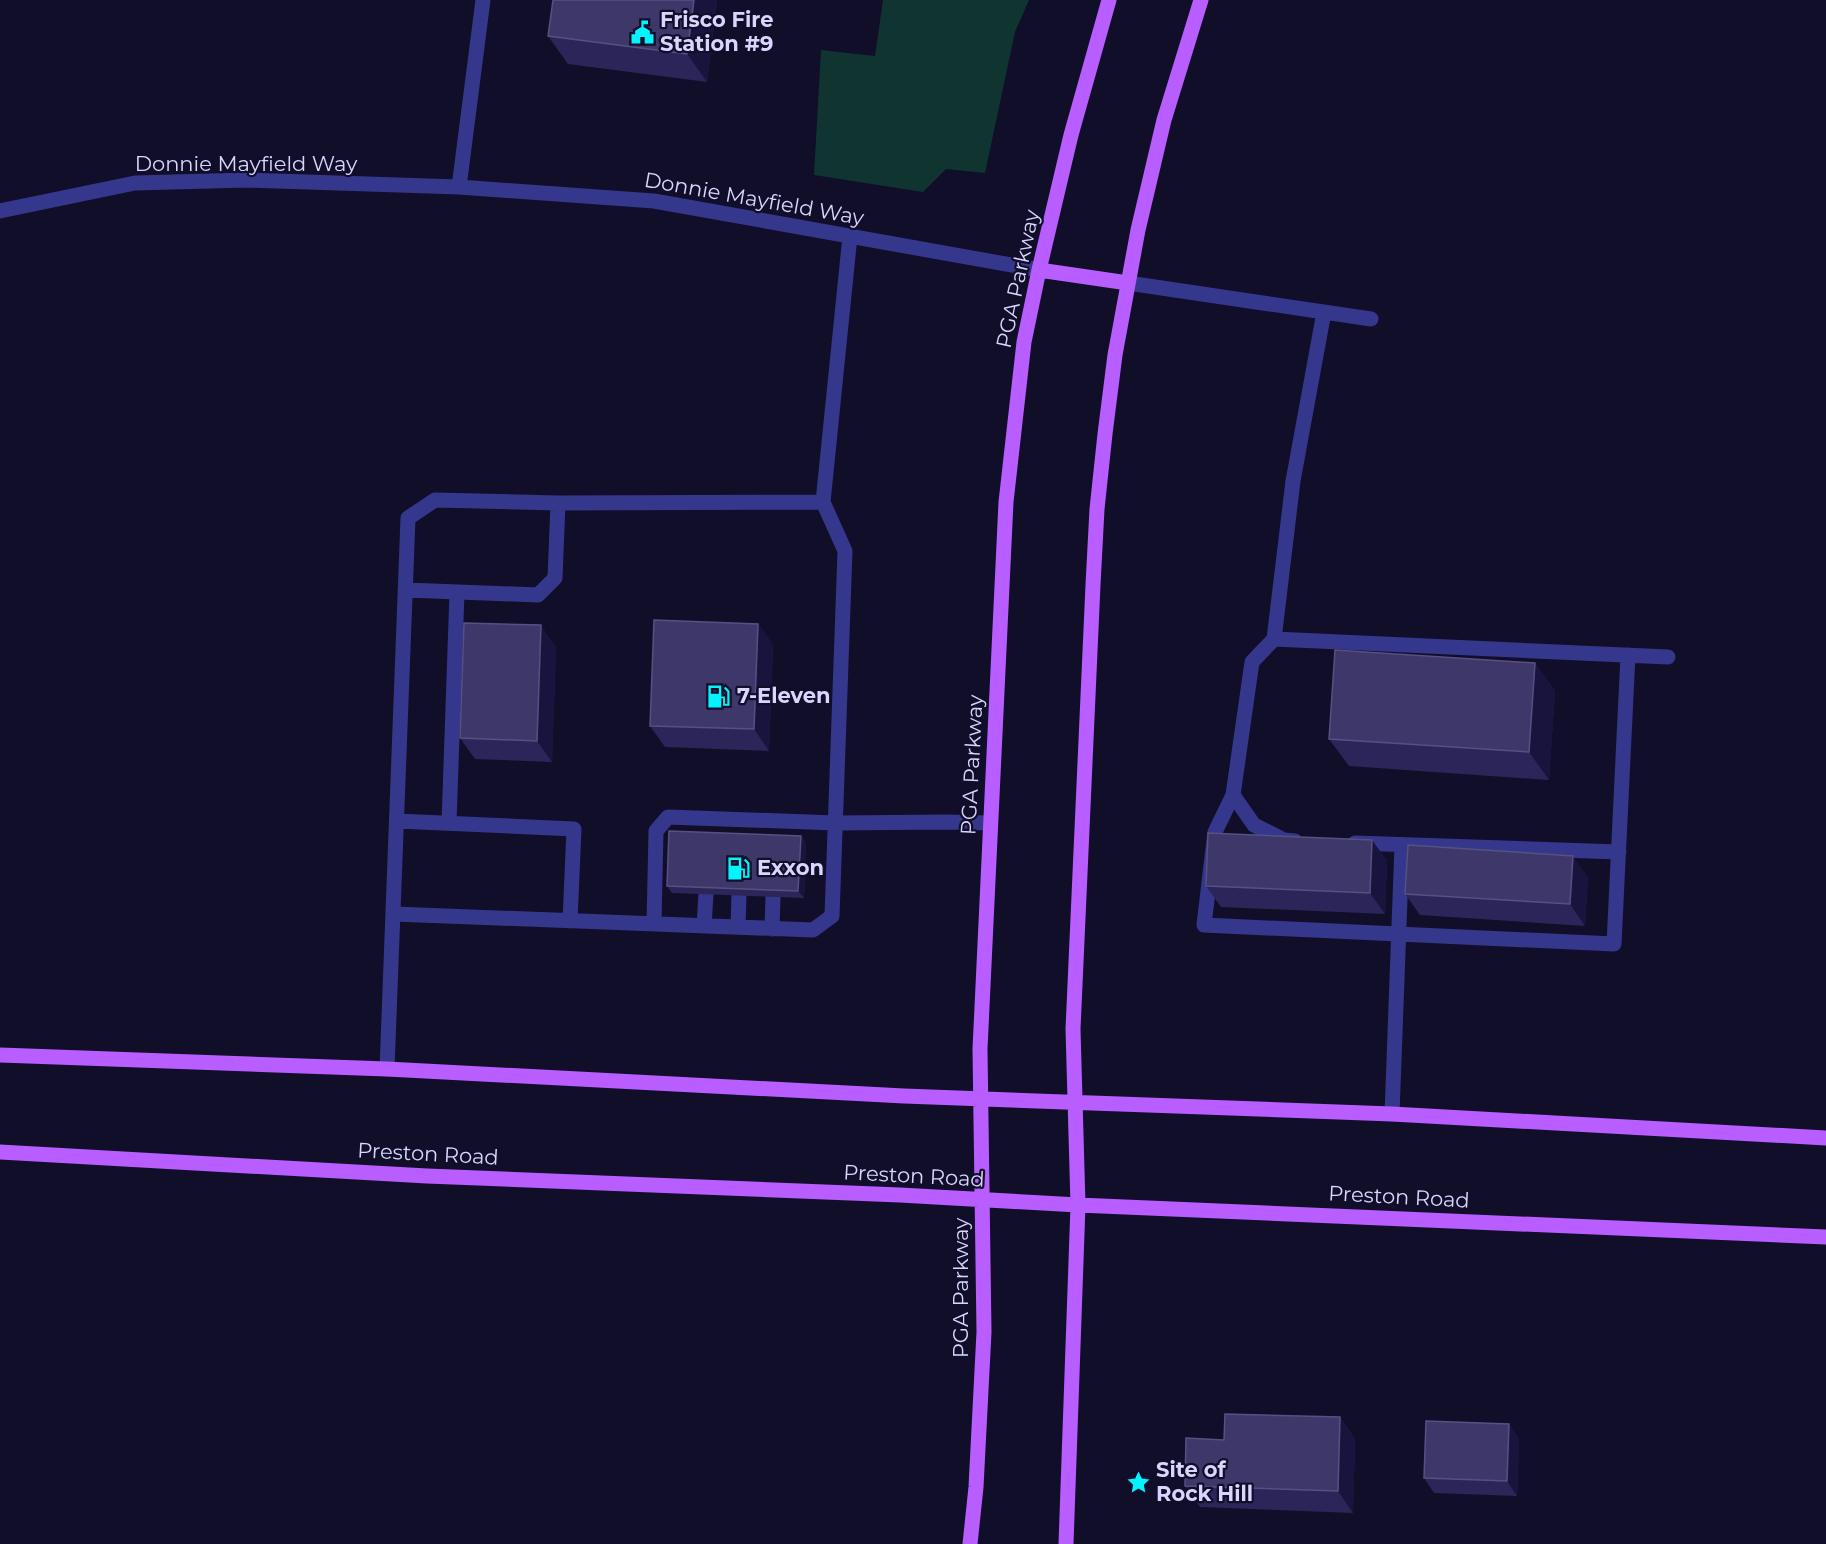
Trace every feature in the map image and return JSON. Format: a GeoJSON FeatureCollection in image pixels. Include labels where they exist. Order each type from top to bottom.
{"type":"FeatureCollection","features":[{"type":"Feature","properties":{"kind":"main road","name":"PGA Parkway"},"geometry":{"type":"LineString","coordinates":[[970,1544],[976,1487],[984,1332],[980,1099],[990,823],[1006,502],[1024,342],[1071,135],[1109,0]]}},
{"type":"Feature","properties":{"kind":"main road"},"geometry":{"type":"LineString","coordinates":[[1066,1544],[1078,1205],[1073,1029],[1093,585],[1104,434],[1115,355],[1144,202],[1164,120],[1201,0]]}},
{"type":"Feature","properties":{"kind":"main road"},"geometry":{"type":"LineString","coordinates":[[1039,270],[1128,284]]}},
{"type":"Feature","properties":{"kind":"main road"},"geometry":{"type":"LineString","coordinates":[[0,1055],[387,1069],[980,1099],[1392,1114],[1826,1138]]}},
{"type":"Feature","properties":{"kind":"main road","name":"Preston Road"},"geometry":{"type":"LineString","coordinates":[[0,1152],[439,1177],[900,1195],[982,1201],[1826,1237]]}},
{"type":"Feature","properties":{"kind":"street"},"geometry":{"type":"LineString","coordinates":[[459,187],[483,0]]}},
{"type":"Feature","properties":{"kind":"street","name":"Donnie Mayfield Way"},"geometry":{"type":"LineString","coordinates":[[0,211],[135,183],[248,180],[459,187],[654,201],[1039,270]]}},
{"type":"Feature","properties":{"kind":"street"},"geometry":{"type":"LineString","coordinates":[[394,914],[813,930],[832,916],[845,551],[824,502],[850,236]]}},
{"type":"Feature","properties":{"kind":"street"},"geometry":{"type":"LineString","coordinates":[[1128,284],[1371,319]]}},
{"type":"Feature","properties":{"kind":"street"},"geometry":{"type":"LineString","coordinates":[[1324,312],[1293,481],[1274,639],[1252,662],[1233,795],[1215,832],[1204,925],[1614,944],[1628,655]]}},
{"type":"Feature","properties":{"kind":"street"},"geometry":{"type":"LineString","coordinates":[[387,1069],[408,518],[435,500],[558,503],[824,502]]}},
{"type":"Feature","properties":{"kind":"street"},"geometry":{"type":"LineString","coordinates":[[406,590],[538,595],[555,578],[558,503]]}},
{"type":"Feature","properties":{"kind":"street"},"geometry":{"type":"LineString","coordinates":[[449,823],[457,592]]}},
{"type":"Feature","properties":{"kind":"street"},"geometry":{"type":"LineString","coordinates":[[1274,639],[1668,657]]}},
{"type":"Feature","properties":{"kind":"street"},"geometry":{"type":"LineString","coordinates":[[1233,795],[1254,825],[1284,840],[1307,841]]}},
{"type":"Feature","properties":{"kind":"street"},"geometry":{"type":"LineString","coordinates":[[654,924],[656,831],[668,817],[709,824],[775,826],[836,823],[990,823]]}},
{"type":"Feature","properties":{"kind":"street"},"geometry":{"type":"LineString","coordinates":[[397,821],[574,829],[570,921]]}},
{"type":"Feature","properties":{"kind":"street"},"geometry":{"type":"LineString","coordinates":[[1343,842],[1619,852]]}},
{"type":"Feature","properties":{"kind":"street"},"geometry":{"type":"LineString","coordinates":[[1392,1114],[1402,845]]}},
{"type":"Feature","properties":{"kind":"street"},"geometry":{"type":"LineString","coordinates":[[704,926],[706,894]]}},
{"type":"Feature","properties":{"kind":"street"},"geometry":{"type":"LineString","coordinates":[[738,927],[739,895]]}},
{"type":"Feature","properties":{"kind":"street"},"geometry":{"type":"LineString","coordinates":[[772,929],[773,897]]}},
{"type":"Feature","properties":{"kind":"green space"},"geometry":{"type":"Polygon","coordinates":[[[883,0],[1029,0],[1015,32],[985,173],[946,169],[923,192],[814,175],[821,50],[875,56],[883,0]]]}},
{"type":"Feature","properties":{"kind":"building"},"geometry":{"type":"Polygon","coordinates":[[[553,0],[694,0],[687,54],[548,36],[553,0]]]}},
{"type":"Feature","properties":{"kind":"building","name":"7-Eleven"},"geometry":{"type":"Polygon","coordinates":[[[654,620],[758,624],[754,729],[650,726],[654,620]]]}},
{"type":"Feature","properties":{"kind":"building"},"geometry":{"type":"Polygon","coordinates":[[[464,623],[541,625],[537,741],[460,738],[464,623]]]}},
{"type":"Feature","properties":{"kind":"building"},"geometry":{"type":"Polygon","coordinates":[[[1335,650],[1535,663],[1529,752],[1329,739],[1335,650]]]}},
{"type":"Feature","properties":{"kind":"building","name":"Exxon"},"geometry":{"type":"Polygon","coordinates":[[[669,831],[801,836],[798,891],[667,886],[669,831]]]}},
{"type":"Feature","properties":{"kind":"building"},"geometry":{"type":"Polygon","coordinates":[[[1208,833],[1372,840],[1370,893],[1206,886],[1208,833]]]}},
{"type":"Feature","properties":{"kind":"building"},"geometry":{"type":"Polygon","coordinates":[[[1408,845],[1573,856],[1570,904],[1405,894],[1408,845]]]}},
{"type":"Feature","properties":{"kind":"building"},"geometry":{"type":"Polygon","coordinates":[[[1225,1414],[1340,1417],[1338,1491],[1185,1486],[1186,1438],[1224,1440],[1225,1414]]]}},
{"type":"Feature","properties":{"kind":"building"},"geometry":{"type":"Polygon","coordinates":[[[1426,1421],[1509,1424],[1507,1481],[1424,1478],[1426,1421]]]}},
{"type":"Feature","properties":{"kind":"place","name":"Frisco Fire Station #9"},"geometry":{"type":"Point","coordinates":[642,32]}},
{"type":"Feature","properties":{"kind":"place","name":"7-Eleven"},"geometry":{"type":"Point","coordinates":[719,696]}},
{"type":"Feature","properties":{"kind":"place","name":"Exxon"},"geometry":{"type":"Point","coordinates":[739,868]}},
{"type":"Feature","properties":{"kind":"place","name":"Site of Rock Hill"},"geometry":{"type":"Point","coordinates":[1138,1482]}}]}
